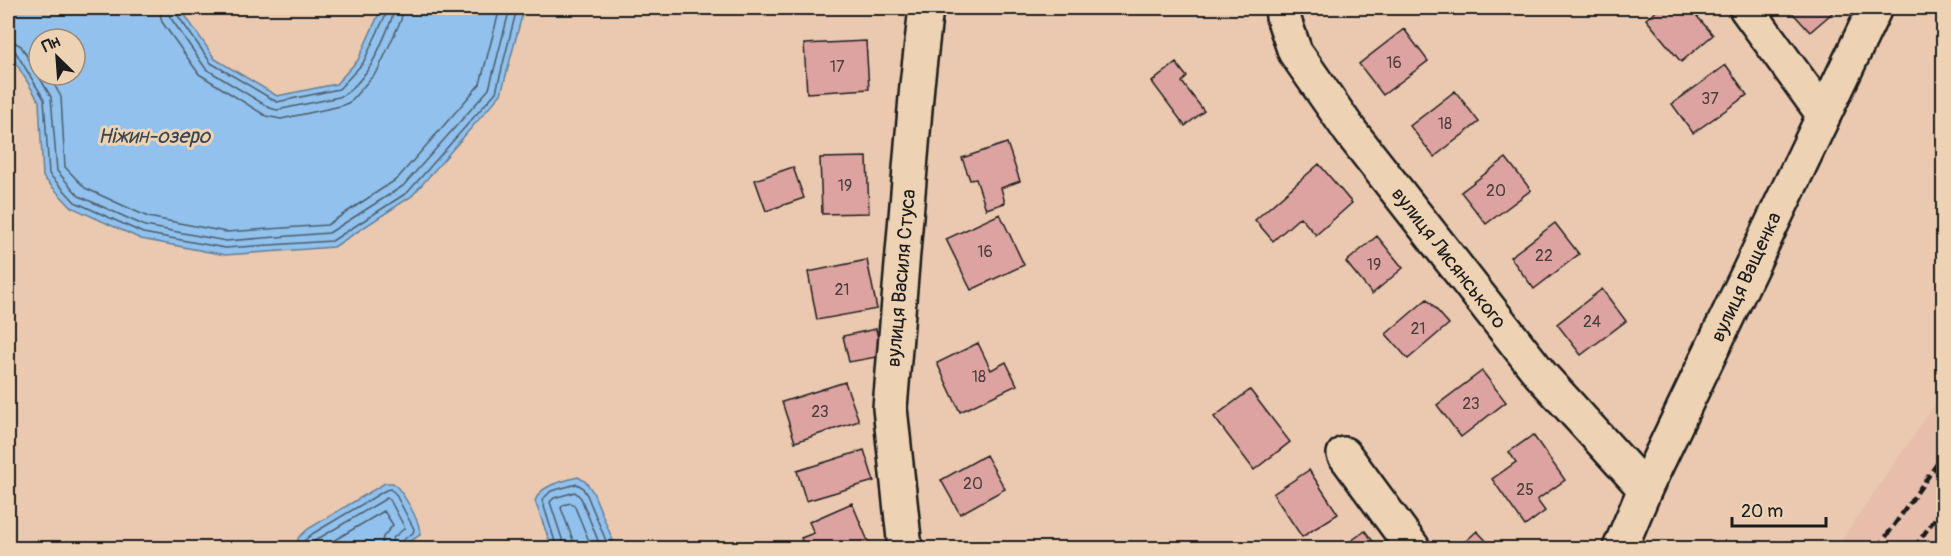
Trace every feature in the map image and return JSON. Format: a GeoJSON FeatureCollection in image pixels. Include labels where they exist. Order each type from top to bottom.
{"type":"FeatureCollection","features":[{"type":"Feature","properties":{"kind":"street","name":"вулиця Василя Стуса"},"geometry":{"type":"LineString","coordinates":[[905,549],[890,408],[917,85],[927,8]]}},
{"type":"Feature","properties":{"kind":"street","name":"вулиця Лисянського"},"geometry":{"type":"LineString","coordinates":[[1282,8],[1295,52],[1350,131],[1541,375],[1645,489]]}},
{"type":"Feature","properties":{"kind":"street"},"geometry":{"type":"LineString","coordinates":[[1746,8],[1824,114]]}},
{"type":"Feature","properties":{"kind":"street","name":"вулиця Ващенка"},"geometry":{"type":"LineString","coordinates":[[1620,549],[1645,489],[1875,8]]}},
{"type":"Feature","properties":{"kind":"street"},"geometry":{"type":"LineString","coordinates":[[1344,454],[1413,549]]}},
{"type":"Feature","properties":{"kind":"shaded area"},"geometry":{"type":"Polygon","coordinates":[[[1943,393],[1943,548],[1836,548],[1943,393]]]}},
{"type":"Feature","properties":{"kind":"water","name":"Ніжин-озеро"},"geometry":{"type":"Polygon","coordinates":[[[8,8],[180,8],[215,59],[277,96],[336,84],[358,60],[380,8],[524,8],[501,94],[412,196],[334,247],[225,255],[141,239],[71,207],[43,177],[39,101],[30,87],[87,87],[87,27],[27,27],[27,81],[8,50],[8,8]]]}},
{"type":"Feature","properties":{"kind":"water"},"geometry":{"type":"Polygon","coordinates":[[[578,477],[586,482],[593,492],[616,548],[552,548],[535,501],[547,487],[578,477]]]}},
{"type":"Feature","properties":{"kind":"water"},"geometry":{"type":"Polygon","coordinates":[[[385,483],[393,483],[402,493],[415,515],[420,535],[399,548],[299,548],[298,538],[308,529],[385,483]]]}},
{"type":"Feature","properties":{"kind":"building"},"geometry":{"type":"Polygon","coordinates":[[[1660,8],[1690,8],[1713,35],[1681,62],[1646,19],[1660,8]]]}},
{"type":"Feature","properties":{"kind":"building"},"geometry":{"type":"Polygon","coordinates":[[[1788,8],[1838,8],[1810,32],[1788,8]]]}},
{"type":"Feature","properties":{"kind":"building"},"geometry":{"type":"Polygon","coordinates":[[[1404,29],[1428,61],[1383,95],[1359,64],[1404,29]]]}},
{"type":"Feature","properties":{"kind":"building"},"geometry":{"type":"Polygon","coordinates":[[[866,41],[869,89],[807,93],[804,44],[866,41]]]}},
{"type":"Feature","properties":{"kind":"building"},"geometry":{"type":"Polygon","coordinates":[[[1176,63],[1187,77],[1182,82],[1204,111],[1185,126],[1152,82],[1176,63]]]}},
{"type":"Feature","properties":{"kind":"building"},"geometry":{"type":"Polygon","coordinates":[[[1726,65],[1747,95],[1693,133],[1672,104],[1726,65]]]}},
{"type":"Feature","properties":{"kind":"building"},"geometry":{"type":"Polygon","coordinates":[[[1455,91],[1479,122],[1434,157],[1410,126],[1455,91]]]}},
{"type":"Feature","properties":{"kind":"building"},"geometry":{"type":"Polygon","coordinates":[[[1007,143],[1020,181],[1001,188],[1005,203],[986,209],[976,179],[970,180],[962,158],[1007,143]]]}},
{"type":"Feature","properties":{"kind":"building"},"geometry":{"type":"Polygon","coordinates":[[[867,157],[869,213],[822,214],[820,158],[867,157]]]}},
{"type":"Feature","properties":{"kind":"building"},"geometry":{"type":"Polygon","coordinates":[[[1506,158],[1531,190],[1486,224],[1461,192],[1506,158]]]}},
{"type":"Feature","properties":{"kind":"building"},"geometry":{"type":"Polygon","coordinates":[[[1319,164],[1352,203],[1316,235],[1300,217],[1273,241],[1255,220],[1319,164]]]}},
{"type":"Feature","properties":{"kind":"building"},"geometry":{"type":"Polygon","coordinates":[[[793,167],[804,198],[766,211],[755,180],[793,167]]]}},
{"type":"Feature","properties":{"kind":"building"},"geometry":{"type":"Polygon","coordinates":[[[1000,214],[1024,265],[971,290],[946,239],[1000,214]]]}},
{"type":"Feature","properties":{"kind":"building"},"geometry":{"type":"Polygon","coordinates":[[[1555,223],[1579,254],[1534,289],[1510,257],[1555,223]]]}},
{"type":"Feature","properties":{"kind":"building"},"geometry":{"type":"Polygon","coordinates":[[[1377,236],[1403,268],[1372,294],[1346,262],[1377,236]]]}},
{"type":"Feature","properties":{"kind":"building"},"geometry":{"type":"Polygon","coordinates":[[[867,260],[877,309],[817,320],[808,272],[867,260]]]}},
{"type":"Feature","properties":{"kind":"building"},"geometry":{"type":"Polygon","coordinates":[[[1602,289],[1626,321],[1581,355],[1557,324],[1602,289]]]}},
{"type":"Feature","properties":{"kind":"building"},"geometry":{"type":"Polygon","coordinates":[[[1427,299],[1449,324],[1408,359],[1386,334],[1427,299]]]}},
{"type":"Feature","properties":{"kind":"building"},"geometry":{"type":"Polygon","coordinates":[[[876,329],[882,356],[849,362],[843,336],[876,329]]]}},
{"type":"Feature","properties":{"kind":"building"},"geometry":{"type":"Polygon","coordinates":[[[978,343],[991,370],[1006,362],[1017,385],[960,412],[937,363],[978,343]]]}},
{"type":"Feature","properties":{"kind":"building"},"geometry":{"type":"Polygon","coordinates":[[[1482,371],[1506,402],[1461,437],[1437,405],[1482,371]]]}},
{"type":"Feature","properties":{"kind":"building"},"geometry":{"type":"Polygon","coordinates":[[[845,382],[859,421],[795,442],[782,402],[845,382]]]}},
{"type":"Feature","properties":{"kind":"building"},"geometry":{"type":"Polygon","coordinates":[[[1250,390],[1290,442],[1254,470],[1214,417],[1250,390]]]}},
{"type":"Feature","properties":{"kind":"building"},"geometry":{"type":"Polygon","coordinates":[[[1533,435],[1565,480],[1537,500],[1545,511],[1525,526],[1492,479],[1516,462],[1509,452],[1533,435]]]}},
{"type":"Feature","properties":{"kind":"building"},"geometry":{"type":"Polygon","coordinates":[[[864,450],[874,481],[806,501],[797,471],[864,450]]]}},
{"type":"Feature","properties":{"kind":"building"},"geometry":{"type":"Polygon","coordinates":[[[986,455],[1005,489],[960,514],[941,480],[986,455]]]}},
{"type":"Feature","properties":{"kind":"building"},"geometry":{"type":"Polygon","coordinates":[[[1309,470],[1338,514],[1302,537],[1273,494],[1309,470]]]}},
{"type":"Feature","properties":{"kind":"building"},"geometry":{"type":"Polygon","coordinates":[[[852,503],[870,546],[864,548],[805,548],[801,538],[814,533],[809,522],[852,503]]]}},
{"type":"Feature","properties":{"kind":"building"},"geometry":{"type":"Polygon","coordinates":[[[1365,531],[1378,548],[1341,548],[1365,531]]]}},
{"type":"Feature","properties":{"kind":"building"},"geometry":{"type":"Polygon","coordinates":[[[1477,531],[1493,548],[1458,548],[1477,531]]]}},
{"type":"Feature","properties":{"kind":"railway"},"geometry":{"type":"LineString","coordinates":[[1878,548],[1944,454]]}},
{"type":"Feature","properties":{"kind":"railway"},"geometry":{"type":"LineString","coordinates":[[1914,548],[1944,506]]}}]}
